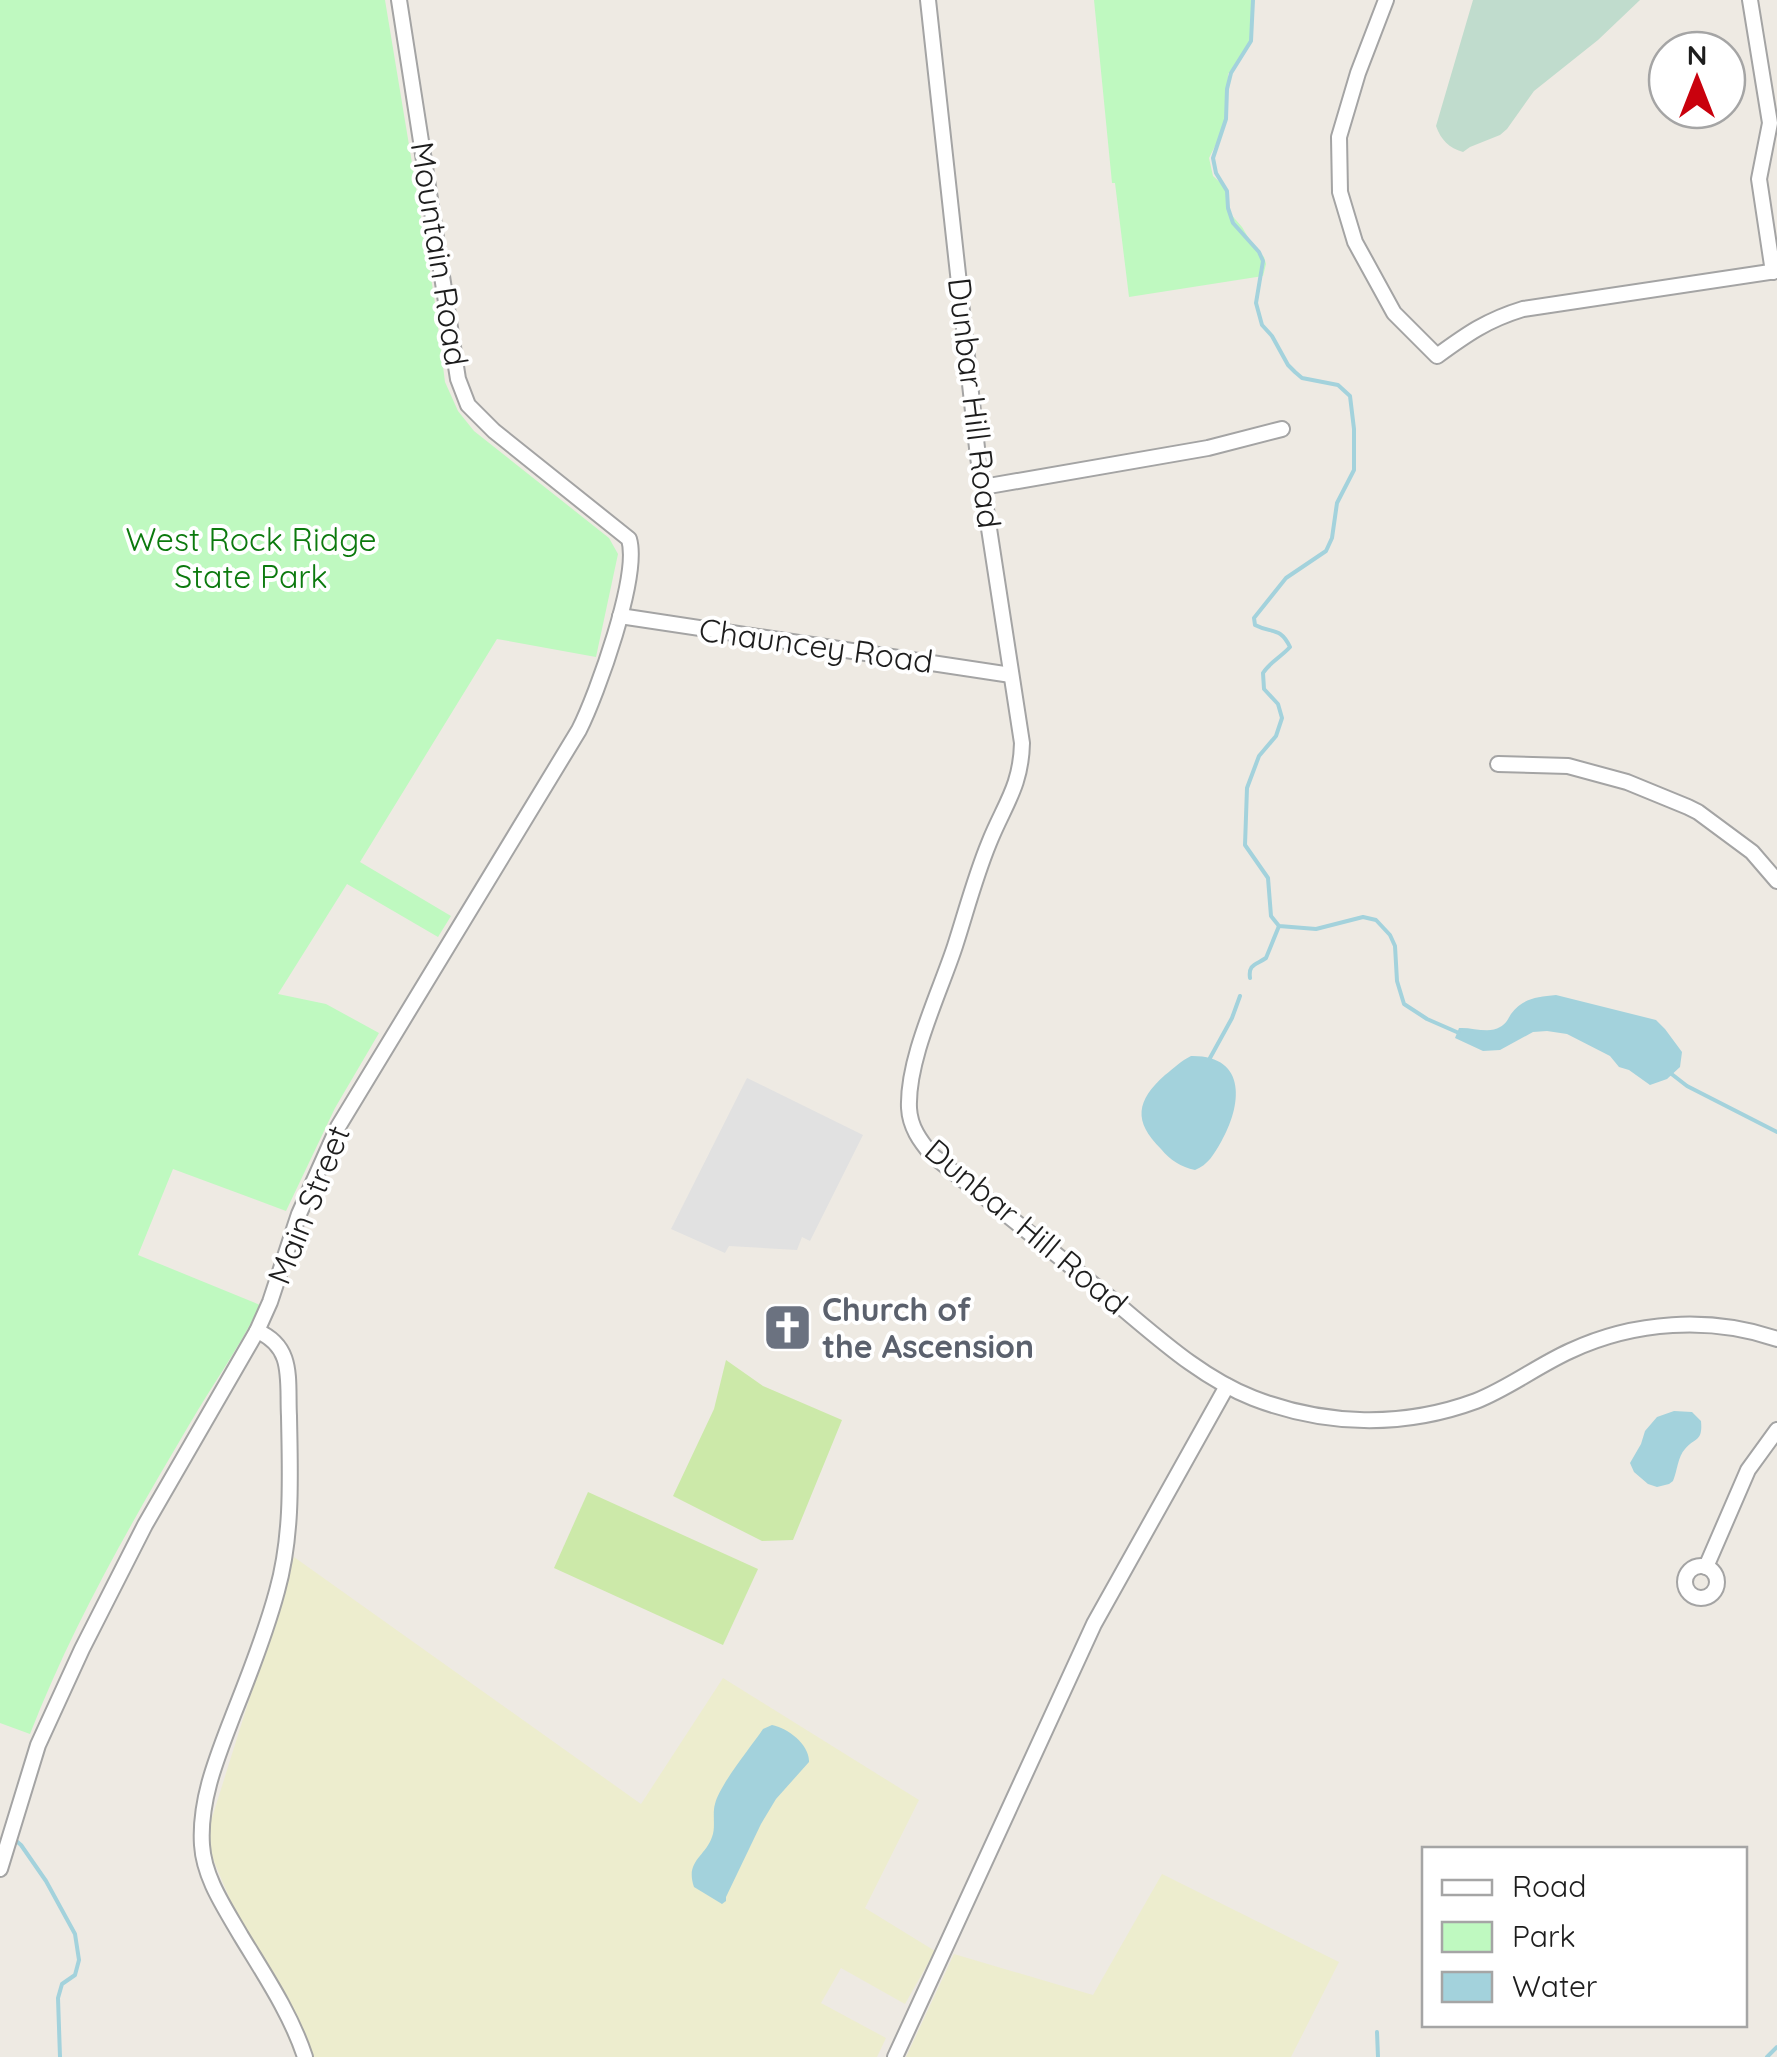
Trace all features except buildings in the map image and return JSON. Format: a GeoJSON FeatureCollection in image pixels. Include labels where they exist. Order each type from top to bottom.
{"type":"FeatureCollection","features":[{"type":"Feature","properties":{"kind":"street","name":"Mountain Road"},"geometry":{"type":"LineString","coordinates":[[400,0],[462,394],[494,431],[625,534],[632,551]]}},
{"type":"Feature","properties":{"kind":"street","name":"Dunbar Hill Road"},"geometry":{"type":"LineString","coordinates":[[928,0],[982,487],[1022,759],[1010,802],[984,854],[918,1052],[909,1108],[922,1143],[1152,1333],[1227,1386],[1306,1414],[1346,1420],[1393,1420],[1452,1409],[1502,1389],[1570,1350],[1643,1328],[1727,1327],[1777,1340]]}},
{"type":"Feature","properties":{"kind":"street"},"geometry":{"type":"LineString","coordinates":[[1386,0],[1358,73],[1340,137],[1340,192],[1355,242],[1394,312],[1438,356],[1473,329],[1523,309],[1775,271],[1759,180],[1770,123],[1750,0]]}},
{"type":"Feature","properties":{"kind":"street"},"geometry":{"type":"LineString","coordinates":[[982,487],[1208,448],[1282,429]]}},
{"type":"Feature","properties":{"kind":"street","name":"Main Street"},"geometry":{"type":"LineString","coordinates":[[0,1869],[38,1745],[145,1525],[257,1331],[298,1214],[338,1126],[578,730],[598,687],[620,616],[632,551]]}},
{"type":"Feature","properties":{"kind":"street","name":"Chauncey Road"},"geometry":{"type":"LineString","coordinates":[[620,616],[1011,675]]}},
{"type":"Feature","properties":{"kind":"street"},"geometry":{"type":"LineString","coordinates":[[1498,764],[1568,766],[1627,782],[1698,812],[1752,852],[1777,881]]}},
{"type":"Feature","properties":{"kind":"street"},"geometry":{"type":"LineString","coordinates":[[257,1331],[276,1340],[285,1356],[290,1446],[286,1543],[276,1593],[212,1774],[202,1821],[202,1849],[222,1902],[282,2004],[305,2057]]}},
{"type":"Feature","properties":{"kind":"street"},"geometry":{"type":"LineString","coordinates":[[895,2057],[1094,1624],[1227,1386]]}},
{"type":"Feature","properties":{"kind":"street"},"geometry":{"type":"LineString","coordinates":[[1706,1567],[1748,1470],[1777,1430]]}},
{"type":"Feature","properties":{"kind":"green space","name":"West Rock Ridge State Park"},"geometry":{"type":"Polygon","coordinates":[[[0,0],[385,0],[445,382],[458,411],[474,431],[609,538],[618,554],[596,657],[497,639],[360,862],[451,916],[438,937],[347,884],[278,994],[326,1004],[379,1033],[335,1108],[286,1211],[173,1169],[138,1255],[260,1305],[103,1576],[30,1734],[0,1723],[0,0]]]}},
{"type":"Feature","properties":{"kind":"green space"},"geometry":{"type":"Polygon","coordinates":[[[1094,0],[1253,0],[1253,35],[1247,50],[1228,74],[1226,124],[1209,158],[1213,176],[1225,187],[1228,211],[1264,257],[1263,276],[1129,297],[1112,183],[1094,0]]]}},
{"type":"Feature","properties":{"kind":"green space"},"geometry":{"type":"Polygon","coordinates":[[[1473,0],[1640,0],[1534,91],[1507,129],[1463,152],[1446,143],[1436,126],[1473,0]]]}},
{"type":"Feature","properties":{"kind":"green space"},"geometry":{"type":"Polygon","coordinates":[[[726,1360],[763,1386],[842,1420],[793,1540],[762,1541],[673,1496],[714,1409],[726,1360]]]}},
{"type":"Feature","properties":{"kind":"green space"},"geometry":{"type":"Polygon","coordinates":[[[588,1492],[758,1569],[723,1645],[554,1568],[588,1492]]]}},
{"type":"Feature","properties":{"kind":"green space"},"geometry":{"type":"Polygon","coordinates":[[[294,1557],[641,1804],[723,1678],[919,1800],[865,1908],[935,1951],[905,2004],[841,1968],[821,2003],[886,2038],[877,2057],[296,2057],[205,1840],[294,1557]]]}},
{"type":"Feature","properties":{"kind":"green space"},"geometry":{"type":"Polygon","coordinates":[[[1162,1874],[1339,1962],[1291,2057],[906,2057],[954,1954],[1093,1995],[1162,1874]]]}},
{"type":"Feature","properties":{"kind":"shaded area"},"geometry":{"type":"Polygon","coordinates":[[[747,1078],[863,1135],[810,1241],[802,1237],[797,1250],[729,1246],[725,1253],[671,1229],[747,1078]]]}},
{"type":"Feature","properties":{"kind":"water"},"geometry":{"type":"Polygon","coordinates":[[[1556,995],[1656,1020],[1682,1052],[1680,1067],[1667,1079],[1650,1085],[1619,1067],[1610,1056],[1567,1034],[1533,1032],[1500,1050],[1483,1051],[1455,1038],[1459,1028],[1496,1029],[1526,1001],[1556,995]]]}},
{"type":"Feature","properties":{"kind":"water"},"geometry":{"type":"Polygon","coordinates":[[[1191,1056],[1223,1064],[1231,1073],[1236,1099],[1221,1142],[1207,1162],[1195,1170],[1164,1153],[1142,1120],[1144,1102],[1155,1084],[1191,1056]]]}},
{"type":"Feature","properties":{"kind":"water"},"geometry":{"type":"Polygon","coordinates":[[[1674,1411],[1692,1412],[1701,1421],[1701,1433],[1683,1452],[1673,1481],[1657,1487],[1634,1472],[1630,1463],[1645,1431],[1657,1417],[1674,1411]]]}},
{"type":"Feature","properties":{"kind":"water"},"geometry":{"type":"Polygon","coordinates":[[[772,1725],[797,1738],[806,1749],[809,1762],[776,1799],[722,1904],[694,1887],[692,1871],[712,1837],[715,1804],[723,1786],[763,1729],[772,1725]]]}},
{"type":"Feature","properties":{"kind":"waterway"},"geometry":{"type":"LineString","coordinates":[[1253,0],[1251,41],[1231,73],[1227,89],[1226,119],[1213,158],[1216,173],[1227,191],[1233,223],[1263,261],[1256,303],[1262,325],[1288,365],[1302,378],[1338,385],[1350,396],[1354,470],[1337,503],[1326,551],[1286,578],[1254,618],[1255,625],[1279,633],[1290,647],[1263,673],[1264,689],[1278,704],[1282,718],[1276,736],[1259,756],[1247,788],[1245,845],[1268,878],[1271,916],[1279,926],[1316,929],[1363,917],[1376,920],[1395,946],[1397,981],[1404,1004],[1459,1033]]}},
{"type":"Feature","properties":{"kind":"waterway"},"geometry":{"type":"LineString","coordinates":[[1250,978],[1252,967],[1266,958],[1279,926]]}},
{"type":"Feature","properties":{"kind":"waterway"},"geometry":{"type":"LineString","coordinates":[[1210,1058],[1240,996]]}},
{"type":"Feature","properties":{"kind":"waterway"},"geometry":{"type":"LineString","coordinates":[[1669,1072],[1687,1086],[1777,1132]]}},
{"type":"Feature","properties":{"kind":"waterway"},"geometry":{"type":"LineString","coordinates":[[14,1839],[46,1881],[75,1934],[79,1960],[75,1975],[62,1984],[58,1998],[60,2057]]}},
{"type":"Feature","properties":{"kind":"waterway"},"geometry":{"type":"LineString","coordinates":[[1377,2032],[1378,2057]]}},
{"type":"Feature","properties":{"kind":"waterway"},"geometry":{"type":"LineString","coordinates":[[1767,2057],[1777,2047]]}},
{"type":"Feature","properties":{"kind":"place","name":"Church of the Ascension"},"geometry":{"type":"Point","coordinates":[787,1328]}}]}
